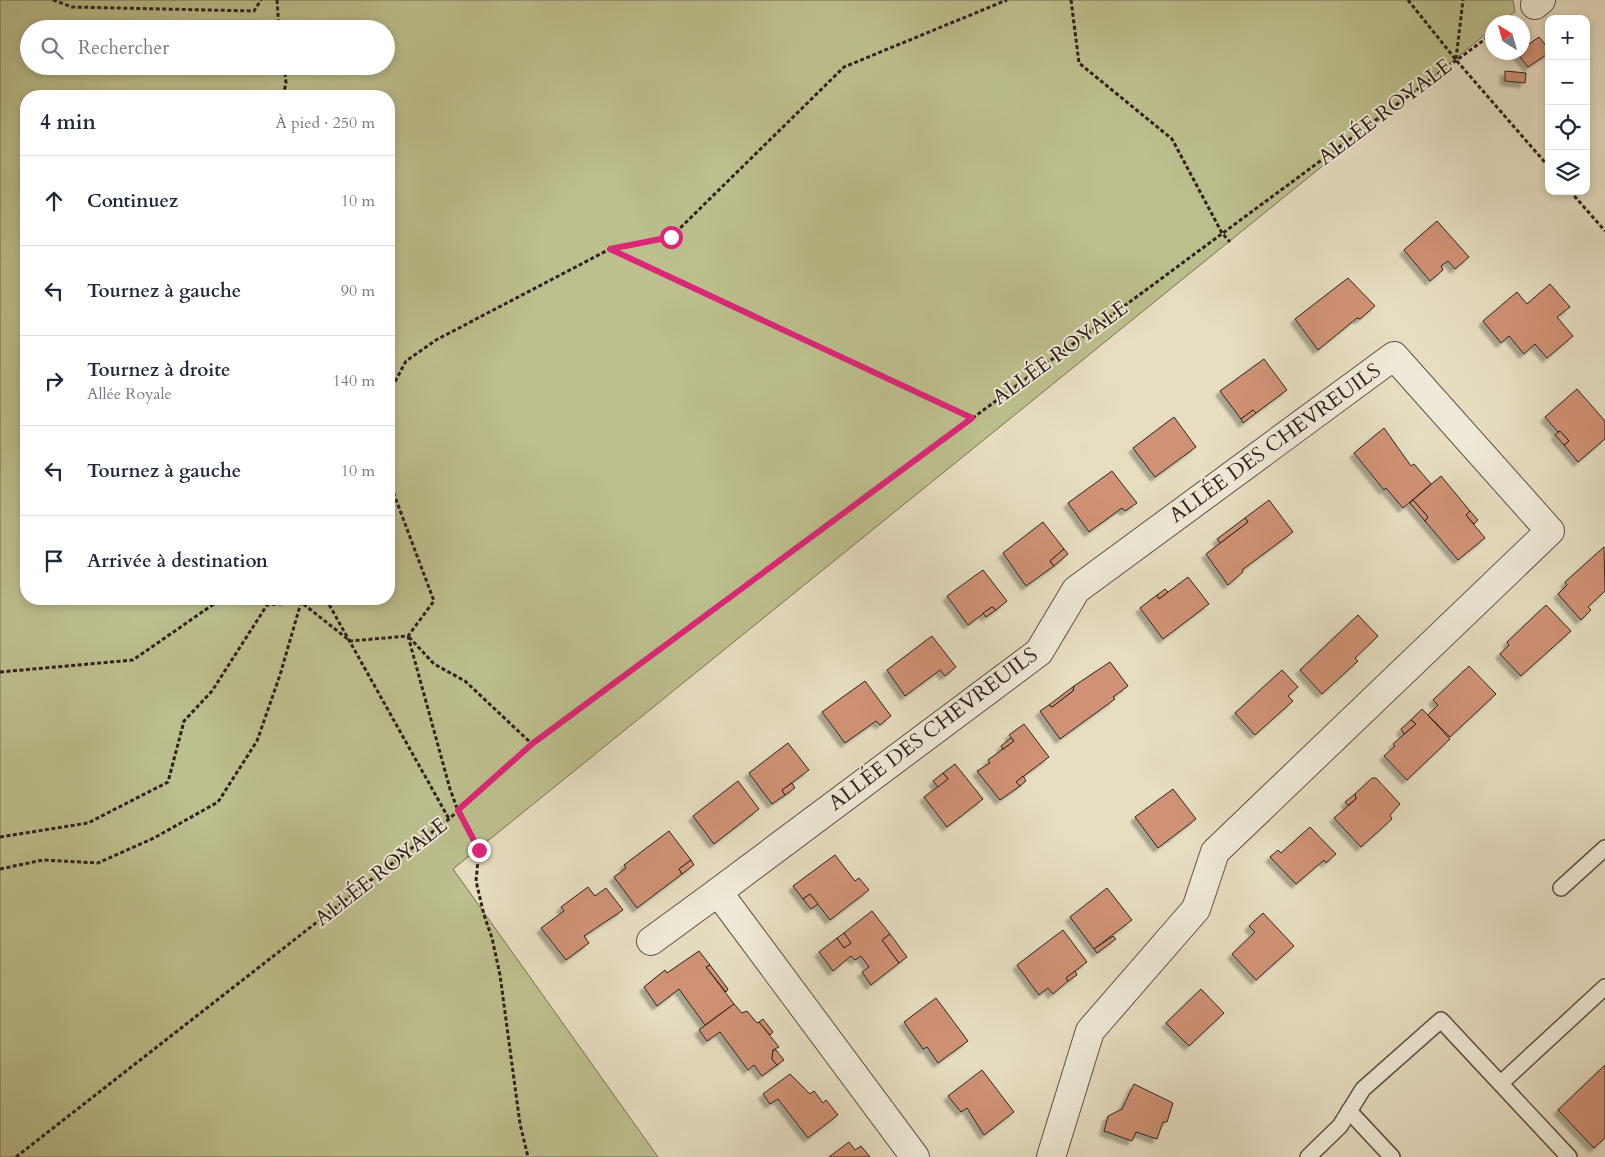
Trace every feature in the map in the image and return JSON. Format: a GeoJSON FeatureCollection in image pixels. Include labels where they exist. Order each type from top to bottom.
{"type":"FeatureCollection","features":[{"type":"Feature","properties":{"kind":"street","name":"ALLÉE DES CHEVREUILS"},"geometry":{"type":"LineString","coordinates":[[651,941],[1039,652],[1076,590],[1394,356],[1550,531],[1215,852],[1196,909],[1090,1031],[1051,1157]]}},
{"type":"Feature","properties":{"kind":"street"},"geometry":{"type":"LineString","coordinates":[[718,892],[915,1157]]}},
{"type":"Feature","properties":{"kind":"lane"},"geometry":{"type":"LineString","coordinates":[[1562,888],[1605,848]]}},
{"type":"Feature","properties":{"kind":"lane"},"geometry":{"type":"LineString","coordinates":[[1501,1083],[1605,987]]}},
{"type":"Feature","properties":{"kind":"lane"},"geometry":{"type":"LineString","coordinates":[[1308,1157],[1340,1126],[1363,1089],[1441,1020],[1569,1157]]}},
{"type":"Feature","properties":{"kind":"lane"},"geometry":{"type":"LineString","coordinates":[[1349,1111],[1392,1157]]}},
{"type":"Feature","properties":{"kind":"path"},"geometry":{"type":"LineString","coordinates":[[53,0],[72,7],[254,11],[261,0]]}},
{"type":"Feature","properties":{"kind":"path"},"geometry":{"type":"LineString","coordinates":[[277,0],[278,20]]}},
{"type":"Feature","properties":{"kind":"path"},"geometry":{"type":"LineString","coordinates":[[395,382],[406,361],[436,340],[610,249],[671,237],[844,67],[1007,0]]}},
{"type":"Feature","properties":{"kind":"path"},"geometry":{"type":"LineString","coordinates":[[1071,0],[1080,63],[1172,140],[1222,233],[1230,242]]}},
{"type":"Feature","properties":{"kind":"path"},"geometry":{"type":"LineString","coordinates":[[1408,0],[1456,60],[1545,162]]}},
{"type":"Feature","properties":{"kind":"path"},"geometry":{"type":"LineString","coordinates":[[1456,60],[1463,0]]}},
{"type":"Feature","properties":{"kind":"path","name":"ALLÉE ROYALE"},"geometry":{"type":"LineString","coordinates":[[16,1157],[449,819],[532,744],[1485,39]]}},
{"type":"Feature","properties":{"kind":"path"},"geometry":{"type":"LineString","coordinates":[[285,75],[285,90]]}},
{"type":"Feature","properties":{"kind":"path"},"geometry":{"type":"LineString","coordinates":[[1574,195],[1605,231]]}},
{"type":"Feature","properties":{"kind":"path"},"geometry":{"type":"LineString","coordinates":[[610,249],[972,418]]}},
{"type":"Feature","properties":{"kind":"path"},"geometry":{"type":"LineString","coordinates":[[306,605],[350,641],[408,636],[434,601],[395,497]]}},
{"type":"Feature","properties":{"kind":"path"},"geometry":{"type":"LineString","coordinates":[[0,672],[133,660],[212,605]]}},
{"type":"Feature","properties":{"kind":"path"},"geometry":{"type":"LineString","coordinates":[[0,837],[88,823],[168,782],[184,722],[212,691],[267,605]]}},
{"type":"Feature","properties":{"kind":"path"},"geometry":{"type":"LineString","coordinates":[[0,869],[43,860],[98,864],[154,838],[218,802],[257,741],[280,675],[300,605]]}},
{"type":"Feature","properties":{"kind":"path"},"geometry":{"type":"LineString","coordinates":[[329,605],[449,819]]}},
{"type":"Feature","properties":{"kind":"path"},"geometry":{"type":"LineString","coordinates":[[408,636],[434,664],[465,681],[532,744]]}},
{"type":"Feature","properties":{"kind":"path"},"geometry":{"type":"LineString","coordinates":[[408,636],[458,810],[479,850],[476,880],[500,975],[520,1124],[528,1157]]}},
{"type":"Feature","properties":{"kind":"green space"},"geometry":{"type":"Polygon","coordinates":[[[0,0],[1513,0],[1515,12],[1511,15],[1485,15],[1485,35],[453,869],[658,1157],[0,1157],[0,0]]]}},
{"type":"Feature","properties":{"kind":"building"},"geometry":{"type":"Polygon","coordinates":[[[1539,37],[1545,44],[1545,56],[1528,67],[1522,60],[1530,60],[1530,43],[1539,37]]]}},
{"type":"Feature","properties":{"kind":"building"},"geometry":{"type":"Polygon","coordinates":[[[1505,71],[1526,73],[1525,83],[1505,81],[1505,71]]]}},
{"type":"Feature","properties":{"kind":"building"},"geometry":{"type":"Polygon","coordinates":[[[1437,221],[1469,257],[1455,269],[1448,261],[1441,266],[1443,270],[1430,281],[1404,250],[1437,221]]]}},
{"type":"Feature","properties":{"kind":"building"},"geometry":{"type":"Polygon","coordinates":[[[1348,278],[1375,306],[1318,350],[1295,319],[1348,278]]]}},
{"type":"Feature","properties":{"kind":"building"},"geometry":{"type":"Polygon","coordinates":[[[1550,284],[1570,307],[1557,317],[1573,336],[1547,358],[1535,344],[1524,354],[1509,336],[1501,343],[1483,321],[1517,292],[1527,304],[1550,284]]]}},
{"type":"Feature","properties":{"kind":"building"},"geometry":{"type":"Polygon","coordinates":[[[1264,359],[1287,390],[1256,413],[1253,410],[1241,419],[1220,391],[1264,359]]]}},
{"type":"Feature","properties":{"kind":"building"},"geometry":{"type":"Polygon","coordinates":[[[1577,389],[1605,421],[1605,439],[1578,462],[1564,445],[1569,441],[1545,417],[1577,389]]]}},
{"type":"Feature","properties":{"kind":"building"},"geometry":{"type":"Polygon","coordinates":[[[1253,410],[1256,413],[1243,423],[1241,419],[1253,410]]]}},
{"type":"Feature","properties":{"kind":"building"},"geometry":{"type":"Polygon","coordinates":[[[1174,417],[1196,447],[1155,477],[1133,448],[1174,417]]]}},
{"type":"Feature","properties":{"kind":"building"},"geometry":{"type":"Polygon","coordinates":[[[1384,428],[1411,466],[1414,464],[1431,484],[1403,508],[1386,488],[1384,490],[1354,453],[1384,428]]]}},
{"type":"Feature","properties":{"kind":"building"},"geometry":{"type":"Polygon","coordinates":[[[1560,431],[1569,441],[1564,445],[1555,435],[1560,431]]]}},
{"type":"Feature","properties":{"kind":"building"},"geometry":{"type":"Polygon","coordinates":[[[1112,471],[1137,503],[1125,511],[1122,508],[1089,532],[1068,503],[1112,471]]]}},
{"type":"Feature","properties":{"kind":"building"},"geometry":{"type":"Polygon","coordinates":[[[1441,476],[1470,511],[1466,515],[1485,538],[1458,560],[1425,521],[1428,517],[1413,500],[1441,476]]]}},
{"type":"Feature","properties":{"kind":"building"},"geometry":{"type":"Polygon","coordinates":[[[1269,500],[1293,532],[1242,570],[1243,572],[1228,585],[1206,554],[1248,522],[1245,518],[1269,500]]]}},
{"type":"Feature","properties":{"kind":"building"},"geometry":{"type":"Polygon","coordinates":[[[1413,500],[1428,517],[1425,521],[1410,503],[1413,500]]]}},
{"type":"Feature","properties":{"kind":"building"},"geometry":{"type":"Polygon","coordinates":[[[1470,511],[1478,520],[1474,524],[1466,515],[1470,511]]]}},
{"type":"Feature","properties":{"kind":"building"},"geometry":{"type":"Polygon","coordinates":[[[1245,518],[1248,522],[1220,543],[1217,539],[1245,518]]]}},
{"type":"Feature","properties":{"kind":"building"},"geometry":{"type":"Polygon","coordinates":[[[1043,522],[1064,549],[1050,561],[1054,566],[1026,586],[1003,553],[1043,522]]]}},
{"type":"Feature","properties":{"kind":"building"},"geometry":{"type":"Polygon","coordinates":[[[1604,547],[1605,591],[1588,607],[1591,610],[1581,620],[1558,594],[1567,585],[1565,582],[1604,547]]]}},
{"type":"Feature","properties":{"kind":"building"},"geometry":{"type":"Polygon","coordinates":[[[1064,549],[1068,554],[1054,566],[1050,561],[1064,549]]]}},
{"type":"Feature","properties":{"kind":"building"},"geometry":{"type":"Polygon","coordinates":[[[983,570],[1007,601],[996,610],[992,607],[968,625],[947,596],[983,570]]]}},
{"type":"Feature","properties":{"kind":"building"},"geometry":{"type":"Polygon","coordinates":[[[1188,577],[1209,604],[1163,639],[1140,608],[1157,595],[1159,599],[1188,577]]]}},
{"type":"Feature","properties":{"kind":"building"},"geometry":{"type":"Polygon","coordinates":[[[1165,589],[1168,592],[1159,599],[1157,595],[1165,589]]]}},
{"type":"Feature","properties":{"kind":"building"},"geometry":{"type":"Polygon","coordinates":[[[1546,605],[1571,631],[1521,676],[1500,654],[1509,645],[1507,642],[1546,605]]]}},
{"type":"Feature","properties":{"kind":"building"},"geometry":{"type":"Polygon","coordinates":[[[992,607],[996,610],[986,617],[983,613],[992,607]]]}},
{"type":"Feature","properties":{"kind":"building"},"geometry":{"type":"Polygon","coordinates":[[[1358,615],[1378,636],[1355,658],[1358,661],[1322,694],[1300,670],[1358,615]]]}},
{"type":"Feature","properties":{"kind":"building"},"geometry":{"type":"Polygon","coordinates":[[[932,636],[956,667],[945,676],[940,670],[905,696],[887,670],[932,636]]]}},
{"type":"Feature","properties":{"kind":"building"},"geometry":{"type":"Polygon","coordinates":[[[1110,662],[1128,686],[1113,697],[1115,699],[1060,739],[1040,711],[1049,705],[1052,707],[1073,691],[1074,686],[1110,662]]]}},
{"type":"Feature","properties":{"kind":"building"},"geometry":{"type":"Polygon","coordinates":[[[1469,666],[1496,694],[1450,737],[1428,715],[1438,705],[1433,700],[1469,666]]]}},
{"type":"Feature","properties":{"kind":"building"},"geometry":{"type":"Polygon","coordinates":[[[1282,670],[1298,687],[1288,696],[1293,701],[1255,735],[1235,713],[1282,670]]]}},
{"type":"Feature","properties":{"kind":"building"},"geometry":{"type":"Polygon","coordinates":[[[865,681],[891,716],[880,725],[876,721],[845,743],[822,712],[865,681]]]}},
{"type":"Feature","properties":{"kind":"building"},"geometry":{"type":"Polygon","coordinates":[[[1074,686],[1073,691],[1052,707],[1049,705],[1074,686]]]}},
{"type":"Feature","properties":{"kind":"building"},"geometry":{"type":"Polygon","coordinates":[[[1422,709],[1450,739],[1407,780],[1384,756],[1395,746],[1393,744],[1416,724],[1411,720],[1422,709]]]}},
{"type":"Feature","properties":{"kind":"building"},"geometry":{"type":"Polygon","coordinates":[[[1411,720],[1416,724],[1404,734],[1401,729],[1411,720]]]}},
{"type":"Feature","properties":{"kind":"building"},"geometry":{"type":"Polygon","coordinates":[[[1024,724],[1049,757],[1016,782],[1020,786],[1000,800],[977,771],[990,763],[988,760],[1014,741],[1009,735],[1024,724]]]}},
{"type":"Feature","properties":{"kind":"building"},"geometry":{"type":"Polygon","coordinates":[[[1011,738],[1014,741],[1003,749],[1001,746],[1011,738]]]}},
{"type":"Feature","properties":{"kind":"building"},"geometry":{"type":"Polygon","coordinates":[[[788,743],[809,770],[782,790],[785,795],[772,804],[749,773],[788,743]]]}},
{"type":"Feature","properties":{"kind":"building"},"geometry":{"type":"Polygon","coordinates":[[[955,764],[983,799],[947,827],[924,797],[948,779],[943,773],[955,764]]]}},
{"type":"Feature","properties":{"kind":"building"},"geometry":{"type":"Polygon","coordinates":[[[943,773],[948,779],[938,787],[933,781],[943,773]]]}},
{"type":"Feature","properties":{"kind":"building"},"geometry":{"type":"Polygon","coordinates":[[[1023,776],[1026,781],[1020,786],[1016,782],[1023,776]]]}},
{"type":"Feature","properties":{"kind":"building"},"geometry":{"type":"Polygon","coordinates":[[[1372,778],[1376,778],[1400,804],[1390,815],[1392,819],[1361,847],[1334,818],[1356,799],[1355,794],[1372,778]]]}},
{"type":"Feature","properties":{"kind":"building"},"geometry":{"type":"Polygon","coordinates":[[[738,781],[759,809],[714,844],[693,816],[738,781]]]}},
{"type":"Feature","properties":{"kind":"building"},"geometry":{"type":"Polygon","coordinates":[[[792,783],[795,788],[785,795],[782,790],[792,783]]]}},
{"type":"Feature","properties":{"kind":"building"},"geometry":{"type":"Polygon","coordinates":[[[1173,789],[1196,819],[1158,848],[1135,817],[1173,789]]]}},
{"type":"Feature","properties":{"kind":"building"},"geometry":{"type":"Polygon","coordinates":[[[1355,794],[1356,799],[1348,805],[1345,802],[1355,794]]]}},
{"type":"Feature","properties":{"kind":"building"},"geometry":{"type":"Polygon","coordinates":[[[1310,827],[1336,854],[1326,863],[1324,860],[1296,884],[1270,857],[1278,850],[1281,853],[1310,827]]]}},
{"type":"Feature","properties":{"kind":"building"},"geometry":{"type":"Polygon","coordinates":[[[669,831],[691,860],[679,869],[682,874],[637,908],[614,877],[626,868],[624,865],[669,831]]]}},
{"type":"Feature","properties":{"kind":"building"},"geometry":{"type":"Polygon","coordinates":[[[835,855],[855,881],[859,878],[869,890],[830,920],[810,894],[803,899],[793,886],[835,855]]]}},
{"type":"Feature","properties":{"kind":"building"},"geometry":{"type":"Polygon","coordinates":[[[691,860],[694,865],[682,874],[679,869],[691,860]]]}},
{"type":"Feature","properties":{"kind":"building"},"geometry":{"type":"Polygon","coordinates":[[[588,887],[595,896],[606,888],[623,910],[584,936],[589,943],[566,960],[541,928],[564,911],[561,907],[588,887]]]}},
{"type":"Feature","properties":{"kind":"building"},"geometry":{"type":"Polygon","coordinates":[[[1107,888],[1132,920],[1094,949],[1070,917],[1107,888]]]}},
{"type":"Feature","properties":{"kind":"building"},"geometry":{"type":"Polygon","coordinates":[[[810,894],[818,904],[811,909],[803,899],[810,894]]]}},
{"type":"Feature","properties":{"kind":"building"},"geometry":{"type":"Polygon","coordinates":[[[872,911],[890,934],[882,940],[899,963],[871,985],[862,972],[869,967],[861,956],[855,960],[851,956],[833,971],[819,952],[837,938],[844,948],[851,943],[844,933],[872,911]]]}},
{"type":"Feature","properties":{"kind":"building"},"geometry":{"type":"Polygon","coordinates":[[[1263,913],[1294,946],[1256,980],[1232,954],[1255,932],[1249,926],[1263,913]]]}},
{"type":"Feature","properties":{"kind":"building"},"geometry":{"type":"Polygon","coordinates":[[[1063,930],[1087,962],[1066,978],[1068,981],[1053,994],[1048,988],[1039,995],[1017,965],[1063,930]]]}},
{"type":"Feature","properties":{"kind":"building"},"geometry":{"type":"Polygon","coordinates":[[[844,933],[851,943],[844,948],[837,938],[844,933]]]}},
{"type":"Feature","properties":{"kind":"building"},"geometry":{"type":"Polygon","coordinates":[[[890,934],[907,957],[899,963],[882,940],[890,934]]]}},
{"type":"Feature","properties":{"kind":"building"},"geometry":{"type":"Polygon","coordinates":[[[1113,936],[1116,939],[1097,953],[1094,949],[1113,936]]]}},
{"type":"Feature","properties":{"kind":"building"},"geometry":{"type":"Polygon","coordinates":[[[699,951],[710,965],[706,967],[734,1004],[705,1025],[679,989],[657,1006],[644,987],[665,970],[667,973],[699,951]]]}},
{"type":"Feature","properties":{"kind":"building"},"geometry":{"type":"Polygon","coordinates":[[[710,965],[728,989],[726,992],[706,967],[710,965]]]}},
{"type":"Feature","properties":{"kind":"building"},"geometry":{"type":"Polygon","coordinates":[[[1075,971],[1077,975],[1068,981],[1066,978],[1075,971]]]}},
{"type":"Feature","properties":{"kind":"building"},"geometry":{"type":"Polygon","coordinates":[[[1201,989],[1224,1013],[1189,1046],[1166,1023],[1201,989]]]}},
{"type":"Feature","properties":{"kind":"building"},"geometry":{"type":"Polygon","coordinates":[[[936,998],[968,1041],[938,1063],[927,1047],[923,1049],[904,1022],[936,998]]]}},
{"type":"Feature","properties":{"kind":"building"},"geometry":{"type":"Polygon","coordinates":[[[734,1004],[742,1013],[747,1011],[757,1023],[759,1022],[779,1047],[773,1050],[772,1059],[777,1065],[762,1076],[754,1065],[748,1070],[720,1032],[707,1041],[699,1030],[734,1004]]]}},
{"type":"Feature","properties":{"kind":"building"},"geometry":{"type":"Polygon","coordinates":[[[763,1019],[773,1032],[770,1035],[759,1022],[763,1019]]]}},
{"type":"Feature","properties":{"kind":"building"},"geometry":{"type":"Polygon","coordinates":[[[773,1050],[776,1050],[784,1060],[777,1065],[772,1059],[773,1050]]]}},
{"type":"Feature","properties":{"kind":"building"},"geometry":{"type":"Polygon","coordinates":[[[1605,1065],[1605,1138],[1594,1148],[1558,1110],[1605,1065]]]}},
{"type":"Feature","properties":{"kind":"building"},"geometry":{"type":"Polygon","coordinates":[[[982,1070],[1014,1112],[984,1135],[967,1108],[961,1112],[948,1096],[982,1070]]]}},
{"type":"Feature","properties":{"kind":"building"},"geometry":{"type":"Polygon","coordinates":[[[790,1074],[810,1094],[814,1091],[823,1103],[826,1100],[838,1115],[808,1138],[778,1099],[770,1104],[763,1094],[790,1074]]]}},
{"type":"Feature","properties":{"kind":"building"},"geometry":{"type":"Polygon","coordinates":[[[1134,1084],[1173,1103],[1167,1122],[1163,1122],[1157,1139],[1136,1132],[1132,1141],[1104,1131],[1108,1116],[1122,1109],[1134,1084]]]}},
{"type":"Feature","properties":{"kind":"building"},"geometry":{"type":"Polygon","coordinates":[[[849,1142],[855,1150],[861,1146],[870,1157],[829,1157],[849,1142]]]}},
{"type":"Feature","properties":{"kind":"route"},"geometry":{"type":"LineString","coordinates":[[479,850],[458,810],[532,744],[972,418],[610,249],[671,237]]}}]}
